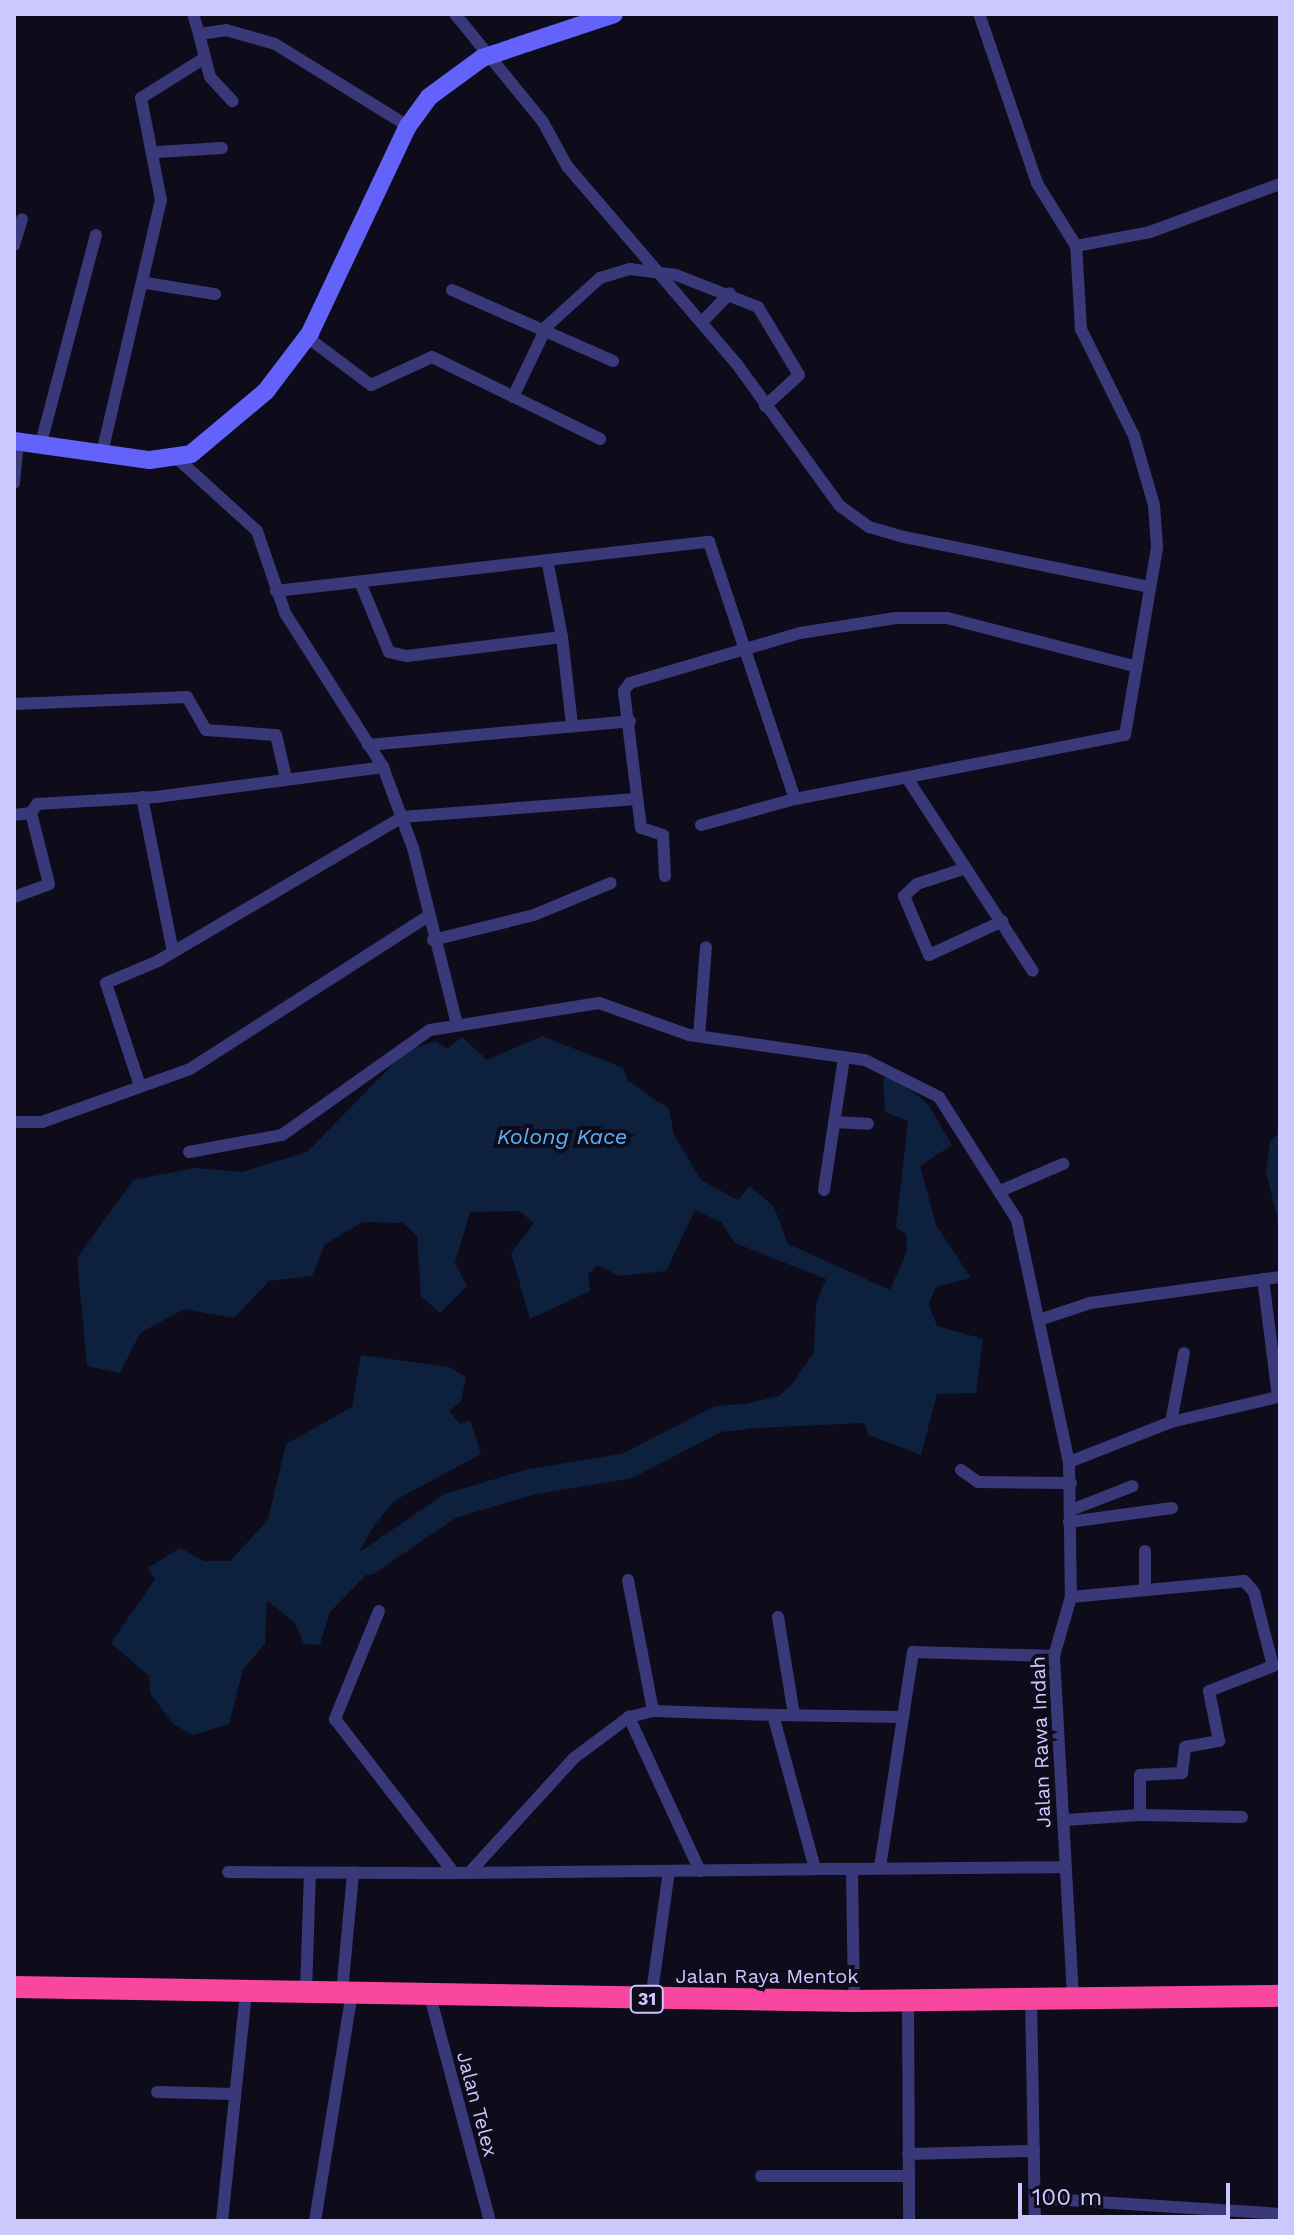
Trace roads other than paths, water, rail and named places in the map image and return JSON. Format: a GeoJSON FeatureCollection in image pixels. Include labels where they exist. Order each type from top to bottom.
{"type":"FeatureCollection","features":[{"type":"Feature","properties":{"kind":"highway","name":"Jalan Raya Mentok"},"geometry":{"type":"LineString","coordinates":[[14,1987],[246,1994],[306,1992],[854,2001],[1031,1996],[1280,1996]]}},
{"type":"Feature","properties":{"kind":"street"},"geometry":{"type":"LineString","coordinates":[[193,14],[203,59],[232,101]]}},
{"type":"Feature","properties":{"kind":"street"},"geometry":{"type":"LineString","coordinates":[[455,14],[491,55],[567,166],[702,322],[840,506],[869,527],[1149,587]]}},
{"type":"Feature","properties":{"kind":"street"},"geometry":{"type":"LineString","coordinates":[[701,825],[795,799],[1117,742],[1125,735],[1149,587],[1154,505],[1134,436],[1081,329],[1076,246],[1037,183],[979,14]]}},
{"type":"Feature","properties":{"kind":"street"},"geometry":{"type":"LineString","coordinates":[[179,460],[266,391],[307,337],[341,280],[408,126],[448,79],[491,55],[610,15]]}},
{"type":"Feature","properties":{"kind":"street"},"geometry":{"type":"LineString","coordinates":[[199,34],[226,30],[275,44],[408,126]]}},
{"type":"Feature","properties":{"kind":"street"},"geometry":{"type":"LineString","coordinates":[[102,453],[146,283],[161,200],[157,152],[141,98],[203,59]]}},
{"type":"Feature","properties":{"kind":"street"},"geometry":{"type":"LineString","coordinates":[[157,152],[222,148]]}},
{"type":"Feature","properties":{"kind":"street"},"geometry":{"type":"LineString","coordinates":[[1076,246],[1150,232],[1280,184]]}},
{"type":"Feature","properties":{"kind":"street"},"geometry":{"type":"LineString","coordinates":[[14,245],[22,219]]}},
{"type":"Feature","properties":{"kind":"street"},"geometry":{"type":"LineString","coordinates":[[41,443],[96,235]]}},
{"type":"Feature","properties":{"kind":"street"},"geometry":{"type":"LineString","coordinates":[[513,397],[544,332],[600,278],[618,270],[658,273],[730,293],[758,307],[797,369],[798,381],[765,406]]}},
{"type":"Feature","properties":{"kind":"street"},"geometry":{"type":"LineString","coordinates":[[146,283],[215,294]]}},
{"type":"Feature","properties":{"kind":"street"},"geometry":{"type":"LineString","coordinates":[[452,290],[613,361]]}},
{"type":"Feature","properties":{"kind":"street"},"geometry":{"type":"LineString","coordinates":[[702,322],[730,293]]}},
{"type":"Feature","properties":{"kind":"street"},"geometry":{"type":"LineString","coordinates":[[307,337],[371,385],[432,357],[600,439]]}},
{"type":"Feature","properties":{"kind":"street"},"geometry":{"type":"LineString","coordinates":[[14,483],[16,441],[179,460],[257,531],[276,591],[383,767],[402,817],[457,1025]]}},
{"type":"Feature","properties":{"kind":"street"},"geometry":{"type":"LineString","coordinates":[[276,591],[548,564],[709,542],[795,799]]}},
{"type":"Feature","properties":{"kind":"street"},"geometry":{"type":"LineString","coordinates":[[548,564],[562,637],[572,725]]}},
{"type":"Feature","properties":{"kind":"street"},"geometry":{"type":"LineString","coordinates":[[360,582],[383,641],[397,655],[562,637]]}},
{"type":"Feature","properties":{"kind":"street"},"geometry":{"type":"LineString","coordinates":[[665,876],[663,835],[641,828],[624,691],[630,683],[746,648],[848,622],[947,618],[1134,666]]}},
{"type":"Feature","properties":{"kind":"street"},"geometry":{"type":"LineString","coordinates":[[14,704],[187,697],[206,730],[276,735],[286,778]]}},
{"type":"Feature","properties":{"kind":"street"},"geometry":{"type":"LineString","coordinates":[[368,745],[630,721]]}},
{"type":"Feature","properties":{"kind":"street"},"geometry":{"type":"LineString","coordinates":[[14,815],[31,813],[43,802],[142,797],[383,767]]}},
{"type":"Feature","properties":{"kind":"street"},"geometry":{"type":"LineString","coordinates":[[907,778],[1033,971]]}},
{"type":"Feature","properties":{"kind":"street"},"geometry":{"type":"LineString","coordinates":[[142,797],[173,952]]}},
{"type":"Feature","properties":{"kind":"street"},"geometry":{"type":"LineString","coordinates":[[140,1086],[106,983],[173,952],[402,817],[636,799]]}},
{"type":"Feature","properties":{"kind":"street"},"geometry":{"type":"LineString","coordinates":[[14,897],[49,884],[31,813]]}},
{"type":"Feature","properties":{"kind":"street"},"geometry":{"type":"LineString","coordinates":[[966,868],[904,896],[929,955],[1003,921]]}},
{"type":"Feature","properties":{"kind":"street"},"geometry":{"type":"LineString","coordinates":[[433,940],[534,915],[611,883]]}},
{"type":"Feature","properties":{"kind":"street"},"geometry":{"type":"LineString","coordinates":[[14,1122],[42,1122],[190,1069],[427,917]]}},
{"type":"Feature","properties":{"kind":"street"},"geometry":{"type":"LineString","coordinates":[[699,1036],[706,947]]}},
{"type":"Feature","properties":{"kind":"street"},"geometry":{"type":"LineString","coordinates":[[189,1152],[282,1135],[373,1063],[419,1035],[457,1025],[599,1003],[699,1036],[844,1057],[824,1190]]}},
{"type":"Feature","properties":{"kind":"street","name":"Jalan Rawa Indah"},"geometry":{"type":"LineString","coordinates":[[844,1057],[925,1088],[939,1097],[981,1168],[1000,1191],[1017,1220],[1071,1483],[1071,1597],[1054,1656],[1073,1997]]}},
{"type":"Feature","properties":{"kind":"street"},"geometry":{"type":"LineString","coordinates":[[834,1122],[868,1124]]}},
{"type":"Feature","properties":{"kind":"street"},"geometry":{"type":"LineString","coordinates":[[1000,1191],[1063,1164]]}},
{"type":"Feature","properties":{"kind":"street"},"geometry":{"type":"LineString","coordinates":[[1039,1320],[1090,1303],[1280,1277]]}},
{"type":"Feature","properties":{"kind":"street"},"geometry":{"type":"LineString","coordinates":[[1069,1462],[1171,1422],[1278,1397],[1263,1279]]}},
{"type":"Feature","properties":{"kind":"street"},"geometry":{"type":"LineString","coordinates":[[1171,1422],[1184,1353]]}},
{"type":"Feature","properties":{"kind":"street"},"geometry":{"type":"LineString","coordinates":[[961,1470],[978,1482],[1071,1483]]}},
{"type":"Feature","properties":{"kind":"street"},"geometry":{"type":"LineString","coordinates":[[1070,1516],[1133,1486]]}},
{"type":"Feature","properties":{"kind":"street"},"geometry":{"type":"LineString","coordinates":[[1070,1516],[1172,1508]]}},
{"type":"Feature","properties":{"kind":"street"},"geometry":{"type":"LineString","coordinates":[[1145,1551],[1145,1586]]}},
{"type":"Feature","properties":{"kind":"street"},"geometry":{"type":"LineString","coordinates":[[628,1580],[653,1711]]}},
{"type":"Feature","properties":{"kind":"street"},"geometry":{"type":"LineString","coordinates":[[1071,1597],[1145,1586],[1251,1584],[1273,1666],[1209,1691],[1220,1739],[1185,1747],[1182,1773],[1140,1775],[1140,1815]]}},
{"type":"Feature","properties":{"kind":"street"},"geometry":{"type":"LineString","coordinates":[[379,1611],[335,1719],[454,1873]]}},
{"type":"Feature","properties":{"kind":"street"},"geometry":{"type":"LineString","coordinates":[[778,1617],[794,1715]]}},
{"type":"Feature","properties":{"kind":"street"},"geometry":{"type":"LineString","coordinates":[[880,1867],[913,1652],[1054,1656]]}},
{"type":"Feature","properties":{"kind":"street"},"geometry":{"type":"LineString","coordinates":[[469,1873],[574,1758],[629,1717],[653,1711],[903,1717]]}},
{"type":"Feature","properties":{"kind":"street"},"geometry":{"type":"LineString","coordinates":[[773,1715],[815,1869]]}},
{"type":"Feature","properties":{"kind":"street"},"geometry":{"type":"LineString","coordinates":[[629,1717],[700,1871]]}},
{"type":"Feature","properties":{"kind":"street"},"geometry":{"type":"LineString","coordinates":[[1065,1820],[1140,1815],[1242,1817]]}},
{"type":"Feature","properties":{"kind":"street"},"geometry":{"type":"LineString","coordinates":[[228,1872],[310,1874],[1065,1867]]}},
{"type":"Feature","properties":{"kind":"street"},"geometry":{"type":"LineString","coordinates":[[852,1869],[854,2001]]}},
{"type":"Feature","properties":{"kind":"street"},"geometry":{"type":"LineString","coordinates":[[651,1999],[669,1871]]}},
{"type":"Feature","properties":{"kind":"street"},"geometry":{"type":"LineString","coordinates":[[315,2221],[347,1993],[353,1873]]}},
{"type":"Feature","properties":{"kind":"street"},"geometry":{"type":"LineString","coordinates":[[306,1992],[310,1874]]}},
{"type":"Feature","properties":{"kind":"street"},"geometry":{"type":"LineString","coordinates":[[222,2221],[246,1994]]}},
{"type":"Feature","properties":{"kind":"street","name":"Jalan Telex"},"geometry":{"type":"LineString","coordinates":[[430,1996],[490,2221]]}},
{"type":"Feature","properties":{"kind":"street"},"geometry":{"type":"LineString","coordinates":[[1031,1996],[1035,2221]]}},
{"type":"Feature","properties":{"kind":"street"},"geometry":{"type":"LineString","coordinates":[[908,2000],[909,2221]]}},
{"type":"Feature","properties":{"kind":"street"},"geometry":{"type":"LineString","coordinates":[[157,2092],[235,2094]]}},
{"type":"Feature","properties":{"kind":"street"},"geometry":{"type":"LineString","coordinates":[[908,2154],[1034,2151]]}},
{"type":"Feature","properties":{"kind":"street"},"geometry":{"type":"LineString","coordinates":[[761,2176],[908,2176]]}},
{"type":"Feature","properties":{"kind":"street"},"geometry":{"type":"LineString","coordinates":[[1035,2198],[1280,2214]]}},
{"type":"Feature","properties":{"kind":"water","name":"Kolong Kace"},"geometry":{"type":"Polygon","coordinates":[[[542,1036],[623,1068],[628,1081],[669,1109],[674,1135],[701,1180],[738,1200],[750,1186],[774,1207],[788,1244],[890,1290],[907,1251],[906,1234],[896,1227],[908,1121],[885,1112],[883,1079],[889,1073],[928,1104],[952,1145],[920,1166],[936,1225],[971,1278],[935,1287],[929,1305],[937,1326],[983,1339],[976,1393],[937,1394],[921,1455],[869,1435],[864,1423],[716,1430],[702,1414],[779,1396],[793,1383],[814,1352],[816,1304],[826,1279],[735,1243],[721,1222],[695,1210],[666,1271],[620,1276],[597,1265],[588,1275],[590,1291],[530,1319],[511,1253],[534,1223],[519,1211],[470,1212],[455,1263],[467,1286],[440,1313],[421,1296],[417,1236],[403,1223],[363,1222],[325,1244],[312,1276],[269,1281],[234,1318],[184,1309],[140,1333],[120,1373],[87,1366],[77,1258],[133,1180],[195,1168],[242,1172],[307,1152],[406,1051],[436,1041],[447,1049],[462,1037],[487,1060],[542,1036]]]}},
{"type":"Feature","properties":{"kind":"water"},"geometry":{"type":"Polygon","coordinates":[[[1280,1132],[1280,1229],[1266,1171],[1270,1142],[1280,1132]]]}},
{"type":"Feature","properties":{"kind":"water"},"geometry":{"type":"Polygon","coordinates":[[[361,1355],[449,1367],[466,1377],[461,1401],[449,1411],[460,1424],[470,1420],[481,1454],[394,1501],[375,1524],[360,1550],[367,1553],[382,1535],[398,1542],[330,1612],[320,1645],[304,1644],[295,1623],[267,1600],[265,1644],[243,1669],[229,1724],[193,1735],[173,1724],[150,1693],[149,1676],[111,1643],[155,1579],[148,1568],[180,1548],[204,1561],[230,1561],[268,1520],[286,1444],[352,1407],[361,1355]]]}},
{"type":"Feature","properties":{"kind":"waterway"},"geometry":{"type":"LineString","coordinates":[[368,1562],[450,1506],[530,1482],[627,1466],[718,1419],[742,1417]]}}]}
